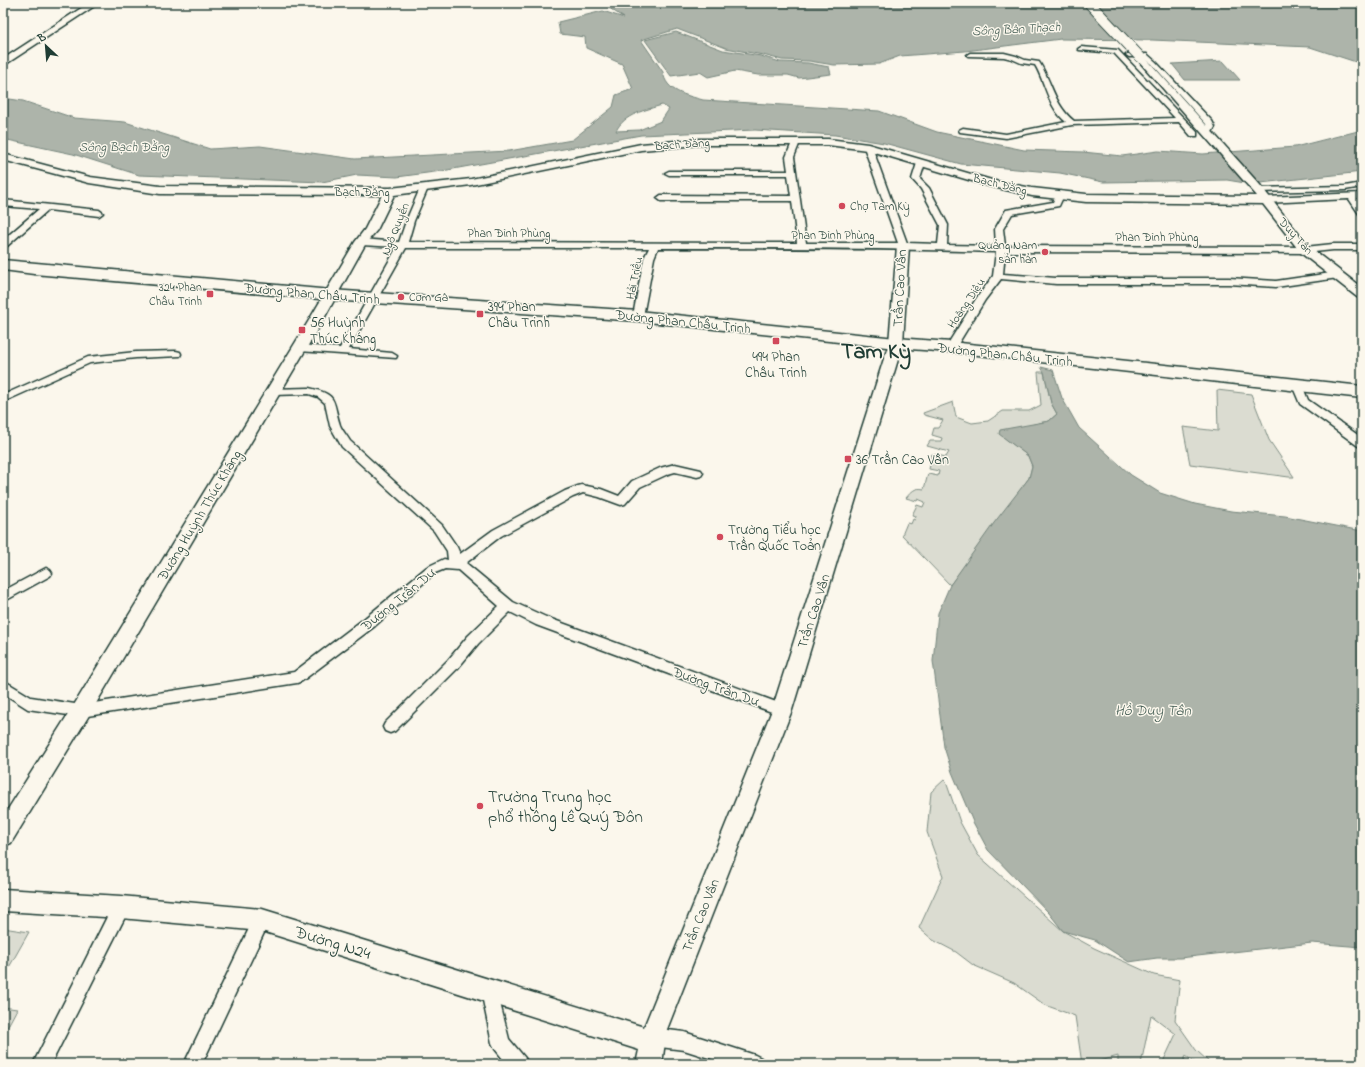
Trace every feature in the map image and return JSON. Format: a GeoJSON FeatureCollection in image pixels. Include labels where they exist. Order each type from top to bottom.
{"type":"FeatureCollection","features":[{"type":"Feature","properties":{"kind":"main road","name":"Đường Phan Châu Trinh"},"geometry":{"type":"LineString","coordinates":[[3,265],[331,295],[638,316],[896,343],[951,347],[1362,392]]}},
{"type":"Feature","properties":{"kind":"street"},"geometry":{"type":"LineString","coordinates":[[3,63],[95,3]]}},
{"type":"Feature","properties":{"kind":"street","name":"Duy Tân"},"geometry":{"type":"LineString","coordinates":[[1089,3],[1217,142],[1260,192],[1305,250],[1362,294]]}},
{"type":"Feature","properties":{"kind":"street"},"geometry":{"type":"LineString","coordinates":[[1081,49],[1113,49],[1121,55],[1194,134]]}},
{"type":"Feature","properties":{"kind":"street"},"geometry":{"type":"LineString","coordinates":[[1121,55],[1143,54],[1148,56],[1210,122],[1211,127],[1208,132]]}},
{"type":"Feature","properties":{"kind":"street"},"geometry":{"type":"LineString","coordinates":[[970,55],[1004,55],[1023,62],[1037,63],[1051,100],[1061,116],[1072,123]]}},
{"type":"Feature","properties":{"kind":"street"},"geometry":{"type":"LineString","coordinates":[[1158,96],[1174,96]]}},
{"type":"Feature","properties":{"kind":"street"},"geometry":{"type":"LineString","coordinates":[[963,130],[1006,136],[1072,123],[1180,120]]}},
{"type":"Feature","properties":{"kind":"street","name":"Bạch Đằng"},"geometry":{"type":"LineString","coordinates":[[3,157],[89,180],[160,190],[390,192],[470,182],[556,166],[641,147],[699,142],[828,142],[868,147],[993,184],[1032,192],[1086,198],[1260,192],[1351,196],[1362,195]]}},
{"type":"Feature","properties":{"kind":"street"},"geometry":{"type":"LineString","coordinates":[[796,142],[790,157],[802,247]]}},
{"type":"Feature","properties":{"kind":"street","name":"Trần Cao Vân"},"geometry":{"type":"LineString","coordinates":[[649,1064],[652,1039],[782,710],[896,343],[903,246],[868,147]]}},
{"type":"Feature","properties":{"kind":"street"},"geometry":{"type":"LineString","coordinates":[[921,163],[916,179],[924,188],[944,225],[942,248]]}},
{"type":"Feature","properties":{"kind":"street"},"geometry":{"type":"LineString","coordinates":[[669,173],[792,173]]}},
{"type":"Feature","properties":{"kind":"street"},"geometry":{"type":"LineString","coordinates":[[1260,192],[1346,188],[1362,185]]}},
{"type":"Feature","properties":{"kind":"street","name":"Ngô Quyền"},"geometry":{"type":"LineString","coordinates":[[343,351],[403,245],[410,221],[424,188]]}},
{"type":"Feature","properties":{"kind":"street","name":"Đường Huỳnh Thúc Kháng"},"geometry":{"type":"LineString","coordinates":[[3,836],[81,711],[331,295],[361,242],[371,230],[390,192]]}},
{"type":"Feature","properties":{"kind":"street","name":"Hoàng Diệu"},"geometry":{"type":"LineString","coordinates":[[951,347],[981,299],[998,276],[1000,249],[999,229],[1009,212],[1056,204],[1060,195]]}},
{"type":"Feature","properties":{"kind":"street"},"geometry":{"type":"LineString","coordinates":[[1351,196],[1362,212]]}},
{"type":"Feature","properties":{"kind":"street"},"geometry":{"type":"LineString","coordinates":[[661,198],[796,199]]}},
{"type":"Feature","properties":{"kind":"street"},"geometry":{"type":"LineString","coordinates":[[3,203],[99,213]]}},
{"type":"Feature","properties":{"kind":"street"},"geometry":{"type":"LineString","coordinates":[[3,245],[45,208]]}},
{"type":"Feature","properties":{"kind":"street","name":"Phan Đình Phùng"},"geometry":{"type":"LineString","coordinates":[[361,242],[403,245],[802,247],[903,246],[1000,249],[1305,250],[1333,247],[1362,247]]}},
{"type":"Feature","properties":{"kind":"street","name":"Hải Triều"},"geometry":{"type":"LineString","coordinates":[[638,316],[648,264],[654,246]]}},
{"type":"Feature","properties":{"kind":"street"},"geometry":{"type":"LineString","coordinates":[[998,276],[1056,281],[1221,281],[1276,284],[1338,275]]}},
{"type":"Feature","properties":{"kind":"street"},"geometry":{"type":"LineString","coordinates":[[299,348],[392,356]]}},
{"type":"Feature","properties":{"kind":"street"},"geometry":{"type":"LineString","coordinates":[[3,399],[88,360],[136,355],[176,354]]}},
{"type":"Feature","properties":{"kind":"street"},"geometry":{"type":"LineString","coordinates":[[1297,385],[1304,402],[1362,443]]}},
{"type":"Feature","properties":{"kind":"street"},"geometry":{"type":"LineString","coordinates":[[272,392],[309,391],[322,394],[330,402],[335,426],[346,444],[438,528],[453,550],[455,564],[497,533],[569,494],[582,489],[601,493],[621,501],[636,484],[664,471],[674,468],[697,473]]}},
{"type":"Feature","properties":{"kind":"street","name":"Đường Trần Dư"},"geometry":{"type":"LineString","coordinates":[[3,686],[28,703],[81,711],[297,677],[370,622],[431,570],[444,564],[455,564],[460,566],[508,606],[541,621],[782,710]]}},
{"type":"Feature","properties":{"kind":"street"},"geometry":{"type":"LineString","coordinates":[[3,597],[46,573]]}},
{"type":"Feature","properties":{"kind":"street"},"geometry":{"type":"LineString","coordinates":[[390,727],[453,664],[473,640],[508,606]]}},
{"type":"Feature","properties":{"kind":"street","name":"Đường N24"},"geometry":{"type":"LineString","coordinates":[[3,900],[121,907],[262,920],[489,991],[652,1039]]}},
{"type":"Feature","properties":{"kind":"street"},"geometry":{"type":"LineString","coordinates":[[42,1064],[121,907]]}},
{"type":"Feature","properties":{"kind":"street"},"geometry":{"type":"LineString","coordinates":[[193,1064],[262,920]]}},
{"type":"Feature","properties":{"kind":"street"},"geometry":{"type":"LineString","coordinates":[[489,991],[501,1043],[519,1064]]}},
{"type":"Feature","properties":{"kind":"street"},"geometry":{"type":"LineString","coordinates":[[652,1039],[684,1041],[755,1064]]}},
{"type":"Feature","properties":{"kind":"shaded area"},"geometry":{"type":"Polygon","coordinates":[[[1038,372],[1044,372],[1051,403],[1057,414],[1049,421],[1034,424],[1005,438],[1028,456],[1032,466],[1029,478],[950,585],[902,535],[907,523],[911,524],[913,519],[915,520],[916,516],[912,515],[917,505],[923,507],[925,502],[918,499],[917,501],[906,498],[914,490],[924,489],[928,474],[938,476],[939,471],[929,469],[931,461],[929,461],[932,454],[946,457],[949,452],[927,446],[930,441],[941,441],[942,438],[932,435],[934,428],[938,428],[943,420],[924,415],[923,413],[953,402],[956,417],[972,423],[988,421],[1003,411],[1029,411],[1041,405],[1038,372]]]}},
{"type":"Feature","properties":{"kind":"shaded area"},"geometry":{"type":"Polygon","coordinates":[[[1217,390],[1251,394],[1269,440],[1294,477],[1190,464],[1183,427],[1218,431],[1217,390]]]}},
{"type":"Feature","properties":{"kind":"shaded area"},"geometry":{"type":"Polygon","coordinates":[[[945,779],[960,822],[978,855],[1063,931],[1094,948],[1154,975],[1180,980],[1175,1020],[1196,1050],[1211,1064],[1197,1064],[1186,1056],[1182,1064],[1162,1064],[1176,1034],[1151,1015],[1141,1064],[1118,1064],[1118,1056],[1100,1061],[1097,1064],[1082,1064],[1075,1016],[1045,1005],[1014,983],[973,965],[956,952],[933,940],[919,928],[943,876],[927,832],[931,792],[945,779]]]}},
{"type":"Feature","properties":{"kind":"shaded area"},"geometry":{"type":"Polygon","coordinates":[[[3,928],[29,932],[3,978],[3,928]]]}},
{"type":"Feature","properties":{"kind":"shaded area"},"geometry":{"type":"Polygon","coordinates":[[[3,1007],[17,1009],[3,1035],[3,1007]]]}},
{"type":"Feature","properties":{"kind":"water"},"geometry":{"type":"Polygon","coordinates":[[[602,3],[1362,3],[1362,64],[1310,47],[1152,40],[1061,39],[965,51],[900,56],[879,64],[834,65],[809,61],[782,60],[726,48],[677,29],[641,40],[672,88],[678,92],[703,100],[879,111],[937,132],[1024,150],[1083,152],[1122,156],[1158,151],[1203,154],[1295,147],[1362,130],[1362,172],[1251,184],[1227,180],[1103,182],[1060,173],[961,164],[884,143],[835,135],[755,130],[641,135],[442,171],[397,177],[357,175],[322,182],[139,175],[73,154],[3,139],[3,98],[23,101],[74,118],[125,122],[210,149],[260,146],[355,159],[509,151],[572,140],[613,107],[616,95],[633,89],[622,64],[586,48],[585,37],[560,34],[558,22],[603,11],[624,18],[602,3]],[[662,105],[643,111],[624,120],[616,131],[639,130],[661,121],[669,109],[662,105]]]}},
{"type":"Feature","properties":{"kind":"water"},"geometry":{"type":"Polygon","coordinates":[[[676,32],[723,50],[761,56],[780,62],[808,63],[829,67],[831,74],[799,78],[788,75],[758,75],[735,71],[708,77],[700,72],[671,76],[645,40],[676,32]]]}},
{"type":"Feature","properties":{"kind":"water"},"geometry":{"type":"Polygon","coordinates":[[[1223,61],[1240,80],[1185,80],[1172,64],[1223,61]]]}},
{"type":"Feature","properties":{"kind":"water","name":"Hồ Duy Tân"},"geometry":{"type":"Polygon","coordinates":[[[1041,367],[1053,370],[1062,398],[1079,428],[1131,475],[1160,493],[1195,504],[1231,511],[1285,516],[1362,531],[1362,947],[1312,943],[1180,958],[1157,958],[1129,962],[1095,940],[1063,931],[1049,913],[988,850],[973,822],[952,772],[944,747],[933,661],[938,613],[950,585],[994,523],[1029,478],[1032,466],[1028,456],[999,434],[1000,430],[1049,421],[1057,414],[1051,403],[1044,372],[1041,367]]]}},
{"type":"Feature","properties":{"kind":"place","name":"Chợ Tam Kỳ"},"geometry":{"type":"Point","coordinates":[842,206]}},
{"type":"Feature","properties":{"kind":"place","name":"Quảng Nam sản hản"},"geometry":{"type":"Point","coordinates":[1045,252]}},
{"type":"Feature","properties":{"kind":"place","name":"324 Phan Châu Trinh"},"geometry":{"type":"Point","coordinates":[210,294]}},
{"type":"Feature","properties":{"kind":"place","name":"Cơm Gà"},"geometry":{"type":"Point","coordinates":[401,297]}},
{"type":"Feature","properties":{"kind":"place","name":"394 Phan Châu Trinh"},"geometry":{"type":"Point","coordinates":[480,314]}},
{"type":"Feature","properties":{"kind":"place","name":"56 Huỳnh Thúc Kháng"},"geometry":{"type":"Point","coordinates":[302,330]}},
{"type":"Feature","properties":{"kind":"place","name":"494 Phan Châu Trinh"},"geometry":{"type":"Point","coordinates":[776,341]}},
{"type":"Feature","properties":{"kind":"place","name":"36 Trần Cao Vân"},"geometry":{"type":"Point","coordinates":[848,459]}},
{"type":"Feature","properties":{"kind":"place","name":"Trường Tiểu học Trần Quốc Toản"},"geometry":{"type":"Point","coordinates":[720,537]}},
{"type":"Feature","properties":{"kind":"place","name":"Trường Trung học phổ thông Lê Quý Đôn"},"geometry":{"type":"Point","coordinates":[480,806]}},
{"type":"Feature","properties":{"kind":"district","name":"Tam Kỳ"},"geometry":{"type":"Point","coordinates":[876,350]}},
{"type":"Feature","properties":{"kind":"water label","name":"Sông Bàn Thạch"},"geometry":{"type":"Point","coordinates":[1016,28]}},
{"type":"Feature","properties":{"kind":"water label","name":"Sông Bạch Đằng"},"geometry":{"type":"Point","coordinates":[124,146]}}]}
